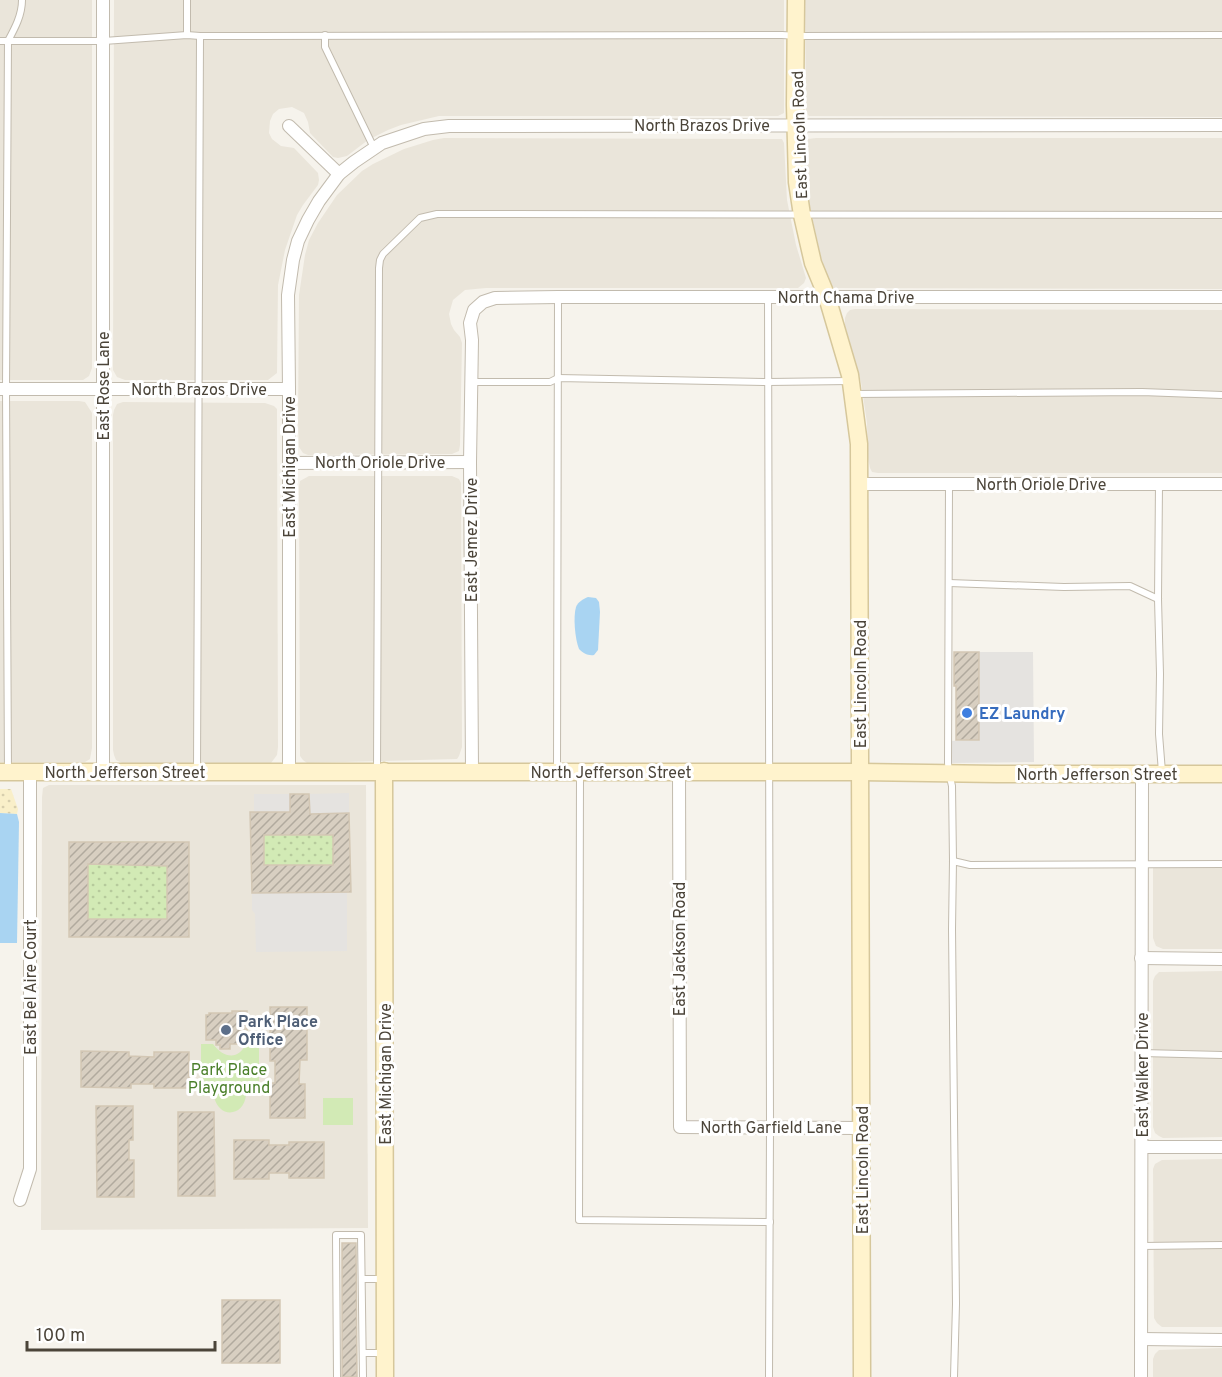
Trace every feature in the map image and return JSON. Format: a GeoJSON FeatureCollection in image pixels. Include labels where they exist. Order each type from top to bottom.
{"type":"FeatureCollection","features":[{"type":"Feature","properties":{"kind":"street","name":"East Rose Lane"},"geometry":{"type":"LineString","coordinates":[[103,0],[103,772]]}},
{"type":"Feature","properties":{"kind":"street","name":"East Lincoln Road"},"geometry":{"type":"LineString","coordinates":[[796,0],[797,182],[813,263],[843,346],[852,387],[859,444],[862,1377]]}},
{"type":"Feature","properties":{"kind":"street","name":"North Brazos Drive"},"geometry":{"type":"LineString","coordinates":[[339,174],[382,143],[424,129],[449,126],[1222,125]]}},
{"type":"Feature","properties":{"kind":"street"},"geometry":{"type":"LineString","coordinates":[[289,126],[339,174]]}},
{"type":"Feature","properties":{"kind":"street","name":"East Michigan Drive"},"geometry":{"type":"LineString","coordinates":[[289,772],[288,295],[298,241],[319,201],[339,174]]}},
{"type":"Feature","properties":{"kind":"street","name":"North Chama Drive"},"geometry":{"type":"LineString","coordinates":[[474,310],[483,302],[495,298],[1222,297]]}},
{"type":"Feature","properties":{"kind":"street","name":"East Jemez Drive"},"geometry":{"type":"LineString","coordinates":[[472,771],[472,340],[470,323],[474,310]]}},
{"type":"Feature","properties":{"kind":"street","name":"North Brazos Drive"},"geometry":{"type":"LineString","coordinates":[[3,389],[289,389]]}},
{"type":"Feature","properties":{"kind":"street","name":"North Oriole Drive"},"geometry":{"type":"LineString","coordinates":[[289,463],[471,462]]}},
{"type":"Feature","properties":{"kind":"street","name":"North Oriole Drive"},"geometry":{"type":"LineString","coordinates":[[860,483],[1222,484]]}},
{"type":"Feature","properties":{"kind":"street","name":"East Michigan Drive"},"geometry":{"type":"LineString","coordinates":[[381,771],[385,1377]]}},
{"type":"Feature","properties":{"kind":"street","name":"North Jefferson Street"},"geometry":{"type":"LineString","coordinates":[[4,772],[1222,774]]}},
{"type":"Feature","properties":{"kind":"street","name":"East Bel Aire Court"},"geometry":{"type":"LineString","coordinates":[[20,1200],[30,1169],[30,772]]}},
{"type":"Feature","properties":{"kind":"street","name":"East Jackson Road"},"geometry":{"type":"LineString","coordinates":[[679,772],[680,1126]]}},
{"type":"Feature","properties":{"kind":"street","name":"East Walker Drive"},"geometry":{"type":"LineString","coordinates":[[1141,1377],[1142,774]]}},
{"type":"Feature","properties":{"kind":"street"},"geometry":{"type":"LineString","coordinates":[[1141,958],[1222,959]]}},
{"type":"Feature","properties":{"kind":"street","name":"North Garfield Lane"},"geometry":{"type":"LineString","coordinates":[[680,1126],[862,1128]]}},
{"type":"Feature","properties":{"kind":"street"},"geometry":{"type":"LineString","coordinates":[[1142,1147],[1222,1147]]}},
{"type":"Feature","properties":{"kind":"street"},"geometry":{"type":"LineString","coordinates":[[1141,1339],[1222,1340]]}},
{"type":"Feature","properties":{"kind":"lane"},"geometry":{"type":"LineString","coordinates":[[4,772],[3,389],[8,41],[16,26],[21,0]]}},
{"type":"Feature","properties":{"kind":"lane"},"geometry":{"type":"LineString","coordinates":[[187,0],[187,35]]}},
{"type":"Feature","properties":{"kind":"lane"},"geometry":{"type":"LineString","coordinates":[[0,41],[104,41],[187,35],[1222,35]]}},
{"type":"Feature","properties":{"kind":"lane"},"geometry":{"type":"LineString","coordinates":[[196,772],[200,36]]}},
{"type":"Feature","properties":{"kind":"lane"},"geometry":{"type":"LineString","coordinates":[[326,36],[326,47],[374,148]]}},
{"type":"Feature","properties":{"kind":"lane"},"geometry":{"type":"LineString","coordinates":[[381,771],[380,260],[383,254],[420,218],[437,214],[1222,215]]}},
{"type":"Feature","properties":{"kind":"lane"},"geometry":{"type":"LineString","coordinates":[[557,772],[558,297]]}},
{"type":"Feature","properties":{"kind":"lane"},"geometry":{"type":"LineString","coordinates":[[768,297],[769,1377]]}},
{"type":"Feature","properties":{"kind":"lane"},"geometry":{"type":"LineString","coordinates":[[472,382],[550,382],[558,378],[1222,395]]}},
{"type":"Feature","properties":{"kind":"lane"},"geometry":{"type":"LineString","coordinates":[[949,484],[949,773],[952,786],[953,861],[956,1304],[954,1377]]}},
{"type":"Feature","properties":{"kind":"lane"},"geometry":{"type":"LineString","coordinates":[[1159,484],[1159,734],[1162,774]]}},
{"type":"Feature","properties":{"kind":"lane"},"geometry":{"type":"LineString","coordinates":[[949,583],[1130,586],[1158,598]]}},
{"type":"Feature","properties":{"kind":"lane"},"geometry":{"type":"LineString","coordinates":[[580,772],[579,1220],[770,1222]]}},
{"type":"Feature","properties":{"kind":"lane"},"geometry":{"type":"LineString","coordinates":[[953,861],[970,865],[1222,864]]}},
{"type":"Feature","properties":{"kind":"lane"},"geometry":{"type":"LineString","coordinates":[[1142,1053],[1222,1055]]}},
{"type":"Feature","properties":{"kind":"lane"},"geometry":{"type":"LineString","coordinates":[[338,1377],[336,1235],[361,1235],[363,1377]]}},
{"type":"Feature","properties":{"kind":"lane"},"geometry":{"type":"LineString","coordinates":[[1142,1246],[1222,1245]]}},
{"type":"Feature","properties":{"kind":"lane"},"geometry":{"type":"LineString","coordinates":[[362,1279],[385,1279]]}},
{"type":"Feature","properties":{"kind":"lane"},"geometry":{"type":"LineString","coordinates":[[363,1353],[385,1353]]}},
{"type":"Feature","properties":{"kind":"shaded area"},"geometry":{"type":"Polygon","coordinates":[[[0,0],[92,0],[92,368],[89,376],[83,380],[0,380],[0,0]]]}},
{"type":"Feature","properties":{"kind":"shaded area"},"geometry":{"type":"Polygon","coordinates":[[[114,0],[784,0],[784,113],[778,116],[439,116],[388,130],[368,140],[347,156],[338,158],[333,157],[310,133],[304,113],[292,107],[279,109],[270,121],[269,133],[272,139],[281,146],[294,148],[318,173],[319,180],[318,185],[297,215],[285,250],[278,285],[277,373],[268,380],[125,380],[117,377],[113,370],[114,0]]]}},
{"type":"Feature","properties":{"kind":"shaded area"},"geometry":{"type":"Polygon","coordinates":[[[805,0],[1222,0],[1222,117],[809,116],[806,113],[805,0]]]}},
{"type":"Feature","properties":{"kind":"shaded area"},"geometry":{"type":"Polygon","coordinates":[[[444,138],[782,139],[787,200],[796,245],[806,278],[798,288],[486,288],[465,290],[453,300],[449,314],[451,324],[462,343],[459,451],[452,454],[308,455],[303,453],[299,447],[298,424],[299,295],[309,240],[337,195],[362,171],[404,149],[444,138]]]}},
{"type":"Feature","properties":{"kind":"shaded area"},"geometry":{"type":"Polygon","coordinates":[[[1222,138],[1222,289],[834,288],[829,282],[821,257],[808,199],[805,144],[808,139],[1222,138]]]}},
{"type":"Feature","properties":{"kind":"shaded area"},"geometry":{"type":"Polygon","coordinates":[[[855,309],[1222,310],[1222,473],[872,472],[868,458],[867,423],[861,382],[845,326],[847,313],[855,309]]]}},
{"type":"Feature","properties":{"kind":"shaded area"},"geometry":{"type":"Polygon","coordinates":[[[0,401],[79,401],[85,402],[92,413],[92,748],[90,759],[85,762],[0,762],[0,401]]]}},
{"type":"Feature","properties":{"kind":"shaded area"},"geometry":{"type":"Polygon","coordinates":[[[123,402],[265,403],[277,409],[278,747],[277,755],[271,763],[122,763],[116,760],[113,750],[113,415],[117,404],[123,402]]]}},
{"type":"Feature","properties":{"kind":"shaded area"},"geometry":{"type":"Polygon","coordinates":[[[309,476],[452,476],[459,479],[461,483],[462,747],[457,759],[307,763],[300,756],[299,487],[300,481],[309,476]]]}},
{"type":"Feature","properties":{"kind":"shaded area"},"geometry":{"type":"Polygon","coordinates":[[[979,652],[1033,652],[1034,762],[948,763],[948,741],[979,740],[979,652]]]}},
{"type":"Feature","properties":{"kind":"shaded area"},"geometry":{"type":"Polygon","coordinates":[[[49,785],[366,785],[368,1228],[41,1230],[42,797],[43,788],[49,785]]]}},
{"type":"Feature","properties":{"kind":"shaded area"},"geometry":{"type":"Polygon","coordinates":[[[349,793],[349,813],[310,814],[309,794],[349,793]]]}},
{"type":"Feature","properties":{"kind":"shaded area"},"geometry":{"type":"Polygon","coordinates":[[[254,794],[290,794],[290,812],[254,812],[254,794]]]}},
{"type":"Feature","properties":{"kind":"shaded area"},"geometry":{"type":"Polygon","coordinates":[[[1222,864],[1222,949],[1163,949],[1156,946],[1153,938],[1153,865],[1222,864]]]}},
{"type":"Feature","properties":{"kind":"shaded area"},"geometry":{"type":"Polygon","coordinates":[[[347,892],[347,951],[256,952],[252,893],[347,892]]]}},
{"type":"Feature","properties":{"kind":"shaded area"},"geometry":{"type":"Polygon","coordinates":[[[1222,971],[1222,1137],[1163,1138],[1155,1133],[1153,1127],[1153,981],[1159,972],[1222,971]]]}},
{"type":"Feature","properties":{"kind":"shaded area"},"geometry":{"type":"Polygon","coordinates":[[[1222,1159],[1222,1327],[1162,1327],[1154,1318],[1153,1169],[1155,1164],[1162,1160],[1222,1159]]]}},
{"type":"Feature","properties":{"kind":"shaded area"},"geometry":{"type":"Polygon","coordinates":[[[1222,1348],[1222,1377],[1153,1377],[1153,1359],[1159,1350],[1222,1348]]]}},
{"type":"Feature","properties":{"kind":"green space"},"geometry":{"type":"Polygon","coordinates":[[[264,835],[333,835],[333,865],[264,865],[264,835]]]}},
{"type":"Feature","properties":{"kind":"green space"},"geometry":{"type":"Polygon","coordinates":[[[120,841],[134,842],[134,865],[167,866],[167,919],[88,919],[88,864],[120,864],[120,841]]]}},
{"type":"Feature","properties":{"kind":"green space","name":"Park Place Playground"},"geometry":{"type":"Polygon","coordinates":[[[246,1043],[259,1043],[259,1094],[246,1095],[241,1108],[225,1112],[220,1109],[214,1096],[201,1096],[201,1044],[213,1044],[221,1052],[231,1056],[239,1053],[246,1043]]]}},
{"type":"Feature","properties":{"kind":"green space"},"geometry":{"type":"Polygon","coordinates":[[[323,1098],[353,1098],[353,1125],[323,1125],[323,1098]]]}},
{"type":"Feature","properties":{"kind":"sand"},"geometry":{"type":"Polygon","coordinates":[[[0,789],[11,789],[18,809],[17,814],[0,813],[0,789]]]}},
{"type":"Feature","properties":{"kind":"water"},"geometry":{"type":"Polygon","coordinates":[[[588,597],[596,598],[599,602],[598,650],[594,655],[586,654],[579,649],[576,640],[576,607],[588,597]]]}},
{"type":"Feature","properties":{"kind":"water"},"geometry":{"type":"Polygon","coordinates":[[[0,813],[17,814],[19,822],[17,943],[0,943],[0,813]]]}},
{"type":"Feature","properties":{"kind":"building","name":"EZ Laundry"},"geometry":{"type":"Polygon","coordinates":[[[954,652],[979,652],[979,740],[956,740],[954,652]]]}},
{"type":"Feature","properties":{"kind":"building"},"geometry":{"type":"Polygon","coordinates":[[[290,794],[309,794],[310,814],[349,813],[351,892],[252,893],[250,812],[290,812],[290,794]],[[264,835],[264,865],[333,865],[333,835],[264,835]]]}},
{"type":"Feature","properties":{"kind":"building"},"geometry":{"type":"Polygon","coordinates":[[[69,842],[189,842],[189,937],[69,937],[69,842]],[[88,864],[88,919],[167,919],[167,866],[88,864]]]}},
{"type":"Feature","properties":{"kind":"building"},"geometry":{"type":"Polygon","coordinates":[[[270,1007],[307,1007],[307,1060],[300,1060],[299,1084],[305,1084],[305,1118],[270,1118],[270,1083],[275,1083],[275,1061],[270,1061],[270,1007]]]}},
{"type":"Feature","properties":{"kind":"building","name":"Park Place Office"},"geometry":{"type":"Polygon","coordinates":[[[232,1011],[247,1011],[247,1038],[241,1038],[241,1044],[230,1044],[230,1049],[220,1049],[220,1045],[216,1045],[216,1040],[206,1040],[206,1015],[232,1013],[232,1011]]]}},
{"type":"Feature","properties":{"kind":"building"},"geometry":{"type":"Polygon","coordinates":[[[81,1051],[129,1052],[129,1056],[154,1057],[154,1052],[189,1052],[189,1088],[154,1088],[154,1084],[131,1084],[131,1088],[81,1087],[81,1051]]]}},
{"type":"Feature","properties":{"kind":"building"},"geometry":{"type":"Polygon","coordinates":[[[96,1106],[133,1106],[133,1140],[129,1140],[129,1160],[134,1160],[134,1197],[97,1197],[96,1106]]]}},
{"type":"Feature","properties":{"kind":"building"},"geometry":{"type":"Polygon","coordinates":[[[178,1112],[214,1112],[215,1196],[178,1196],[178,1112]]]}},
{"type":"Feature","properties":{"kind":"building"},"geometry":{"type":"Polygon","coordinates":[[[234,1140],[269,1140],[269,1145],[289,1145],[289,1142],[324,1142],[324,1178],[289,1178],[289,1173],[269,1173],[269,1179],[234,1179],[234,1140]]]}},
{"type":"Feature","properties":{"kind":"building"},"geometry":{"type":"Polygon","coordinates":[[[342,1243],[356,1243],[357,1377],[342,1377],[342,1243]]]}},
{"type":"Feature","properties":{"kind":"building"},"geometry":{"type":"Polygon","coordinates":[[[222,1300],[280,1300],[280,1363],[222,1363],[222,1300]]]}},
{"type":"Feature","properties":{"kind":"place","name":"EZ Laundry"},"geometry":{"type":"Point","coordinates":[967,713]}},
{"type":"Feature","properties":{"kind":"place","name":"Park Place Office"},"geometry":{"type":"Point","coordinates":[226,1030]}}]}
